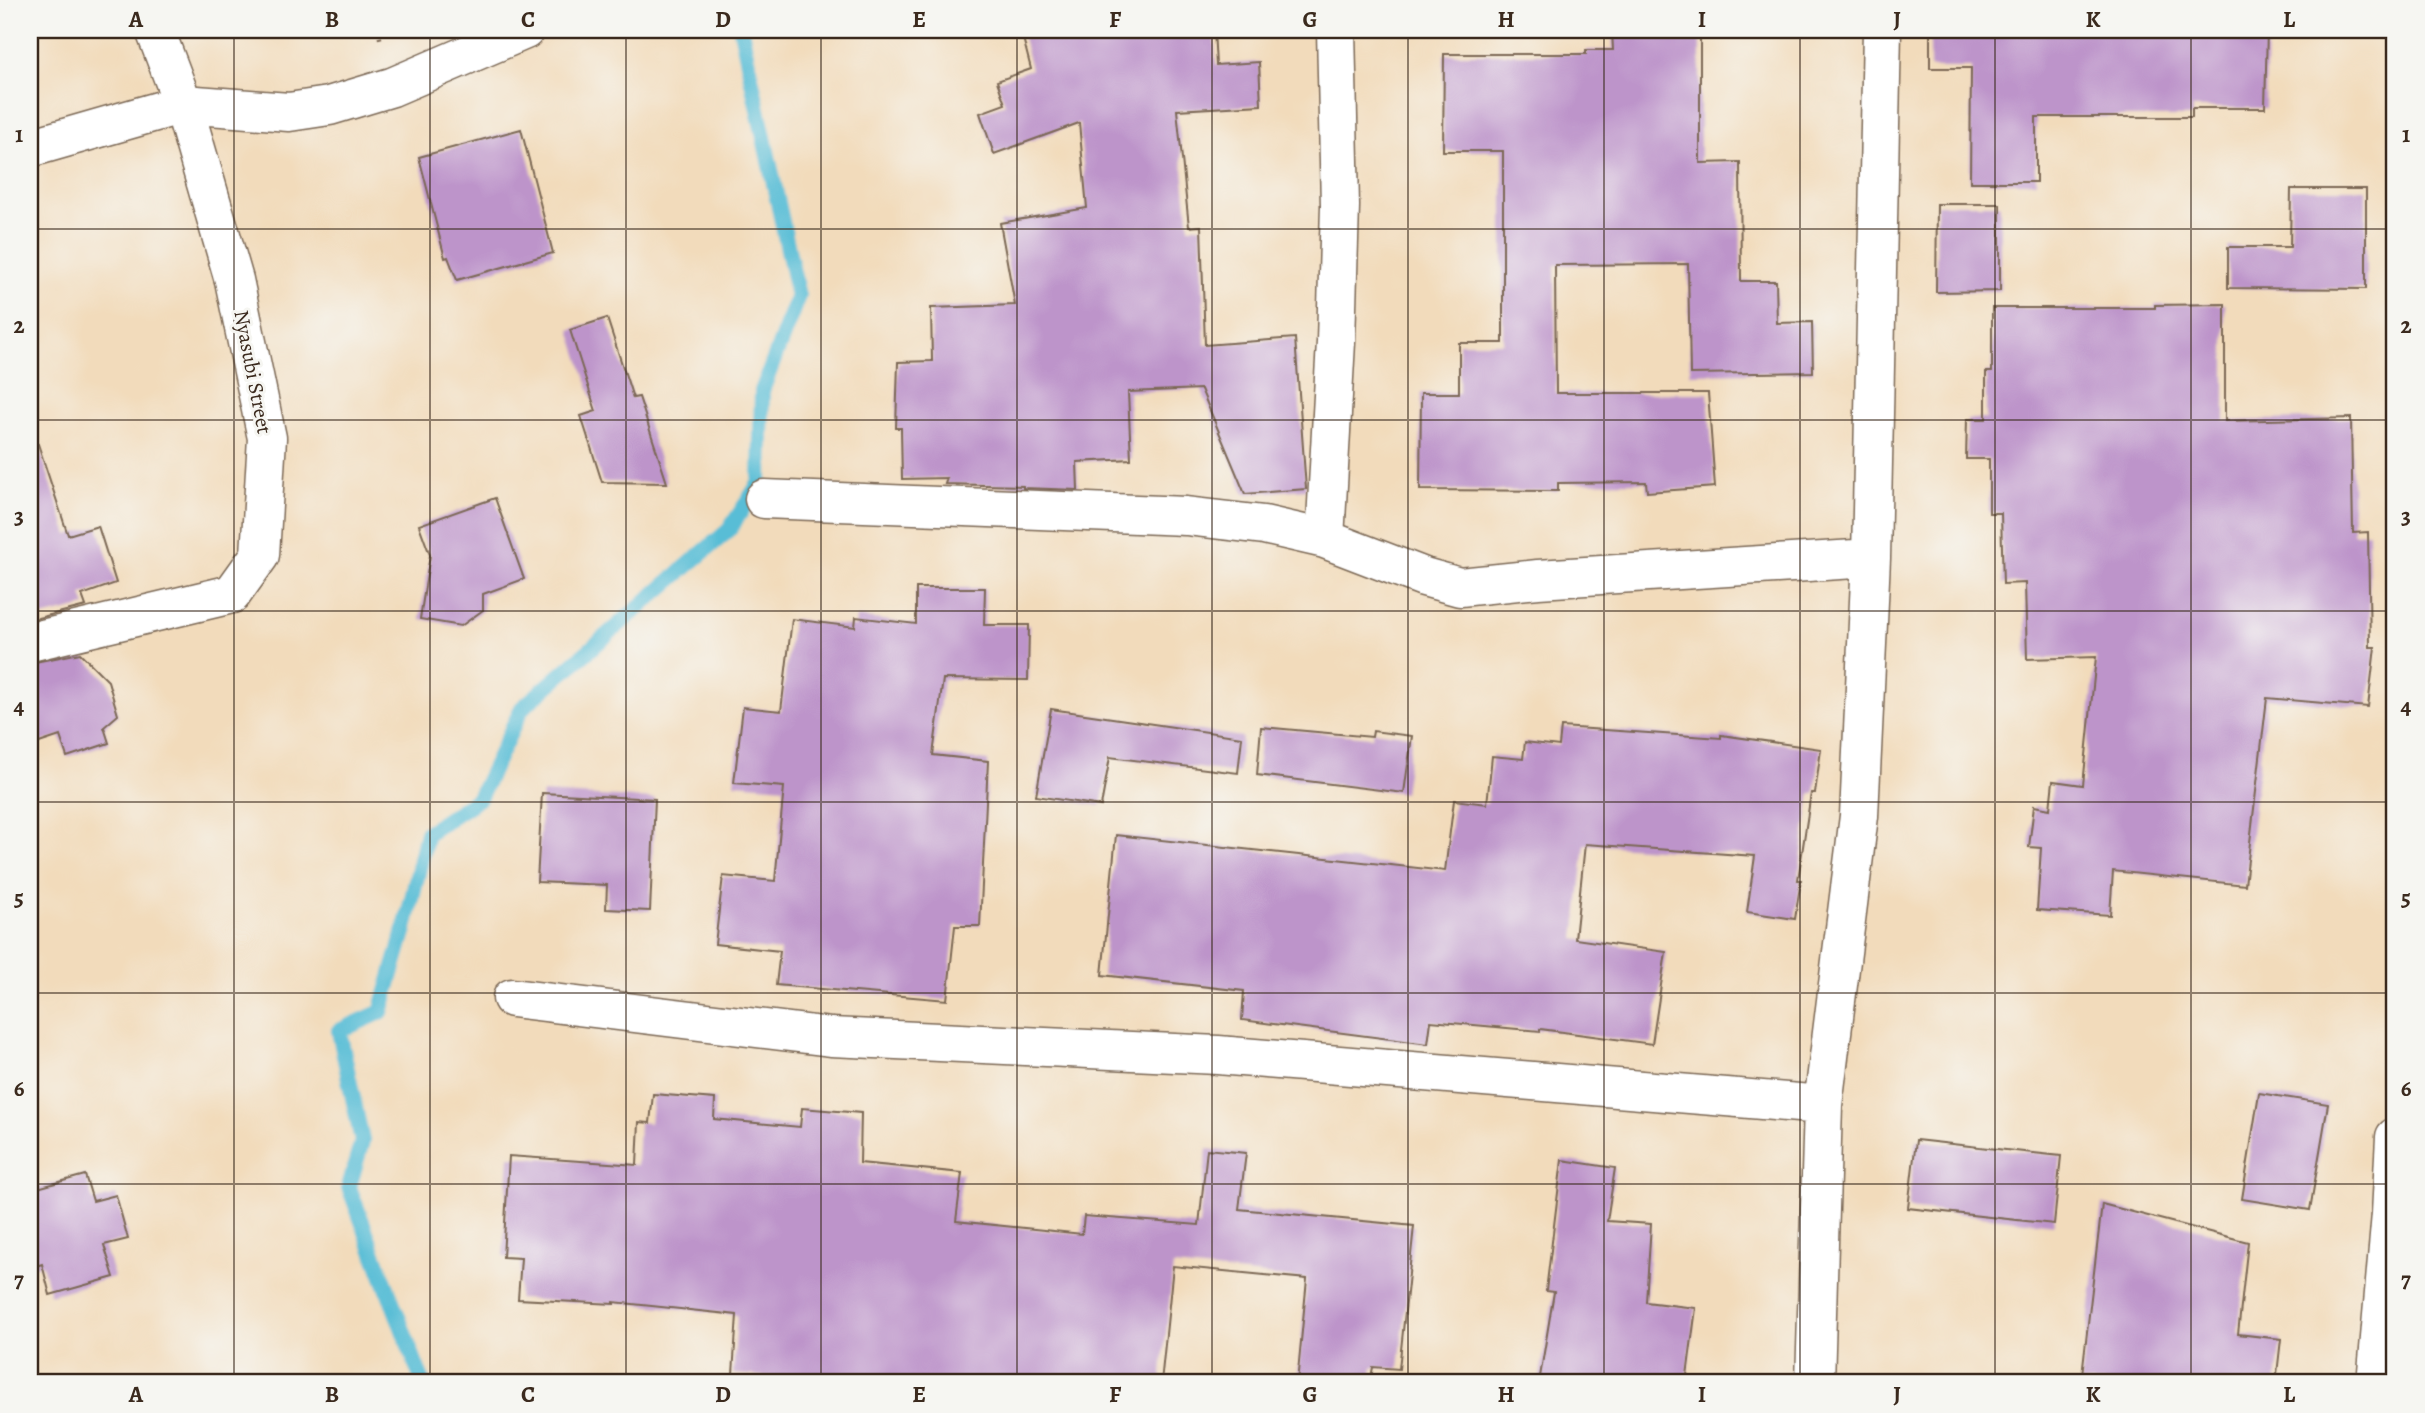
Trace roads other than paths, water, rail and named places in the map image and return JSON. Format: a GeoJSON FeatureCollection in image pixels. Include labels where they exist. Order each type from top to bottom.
{"type":"FeatureCollection","features":[{"type":"Feature","properties":{"kind":"street","name":"Nyasubi Street"},"geometry":{"type":"LineString","coordinates":[[30,642],[232,594],[260,555],[267,438],[234,280],[183,104],[155,30]]}},
{"type":"Feature","properties":{"kind":"street"},"geometry":{"type":"LineString","coordinates":[[30,148],[183,104],[289,112],[329,106],[392,87],[524,30]]}},
{"type":"Feature","properties":{"kind":"street"},"geometry":{"type":"LineString","coordinates":[[1325,539],[1339,247],[1336,30]]}},
{"type":"Feature","properties":{"kind":"street"},"geometry":{"type":"LineString","coordinates":[[1815,1383],[1823,1105],[1859,816],[1871,558],[1882,30]]}},
{"type":"Feature","properties":{"kind":"street"},"geometry":{"type":"LineString","coordinates":[[764,499],[1186,516],[1264,525],[1325,539],[1424,577],[1460,587],[1538,579],[1871,558]]}},
{"type":"Feature","properties":{"kind":"street"},"geometry":{"type":"LineString","coordinates":[[512,998],[831,1037],[1218,1055],[1823,1105]]}},
{"type":"Feature","properties":{"kind":"street"},"geometry":{"type":"LineString","coordinates":[[2376,1383],[2393,1213],[2395,1137]]}},
{"type":"Feature","properties":{"kind":"waterway"},"geometry":{"type":"LineString","coordinates":[[423,1383],[349,1187],[362,1141],[339,1031],[381,1012],[405,929],[427,833],[479,798],[522,708],[729,530],[760,482],[762,391],[798,296],[741,30]]}}]}
